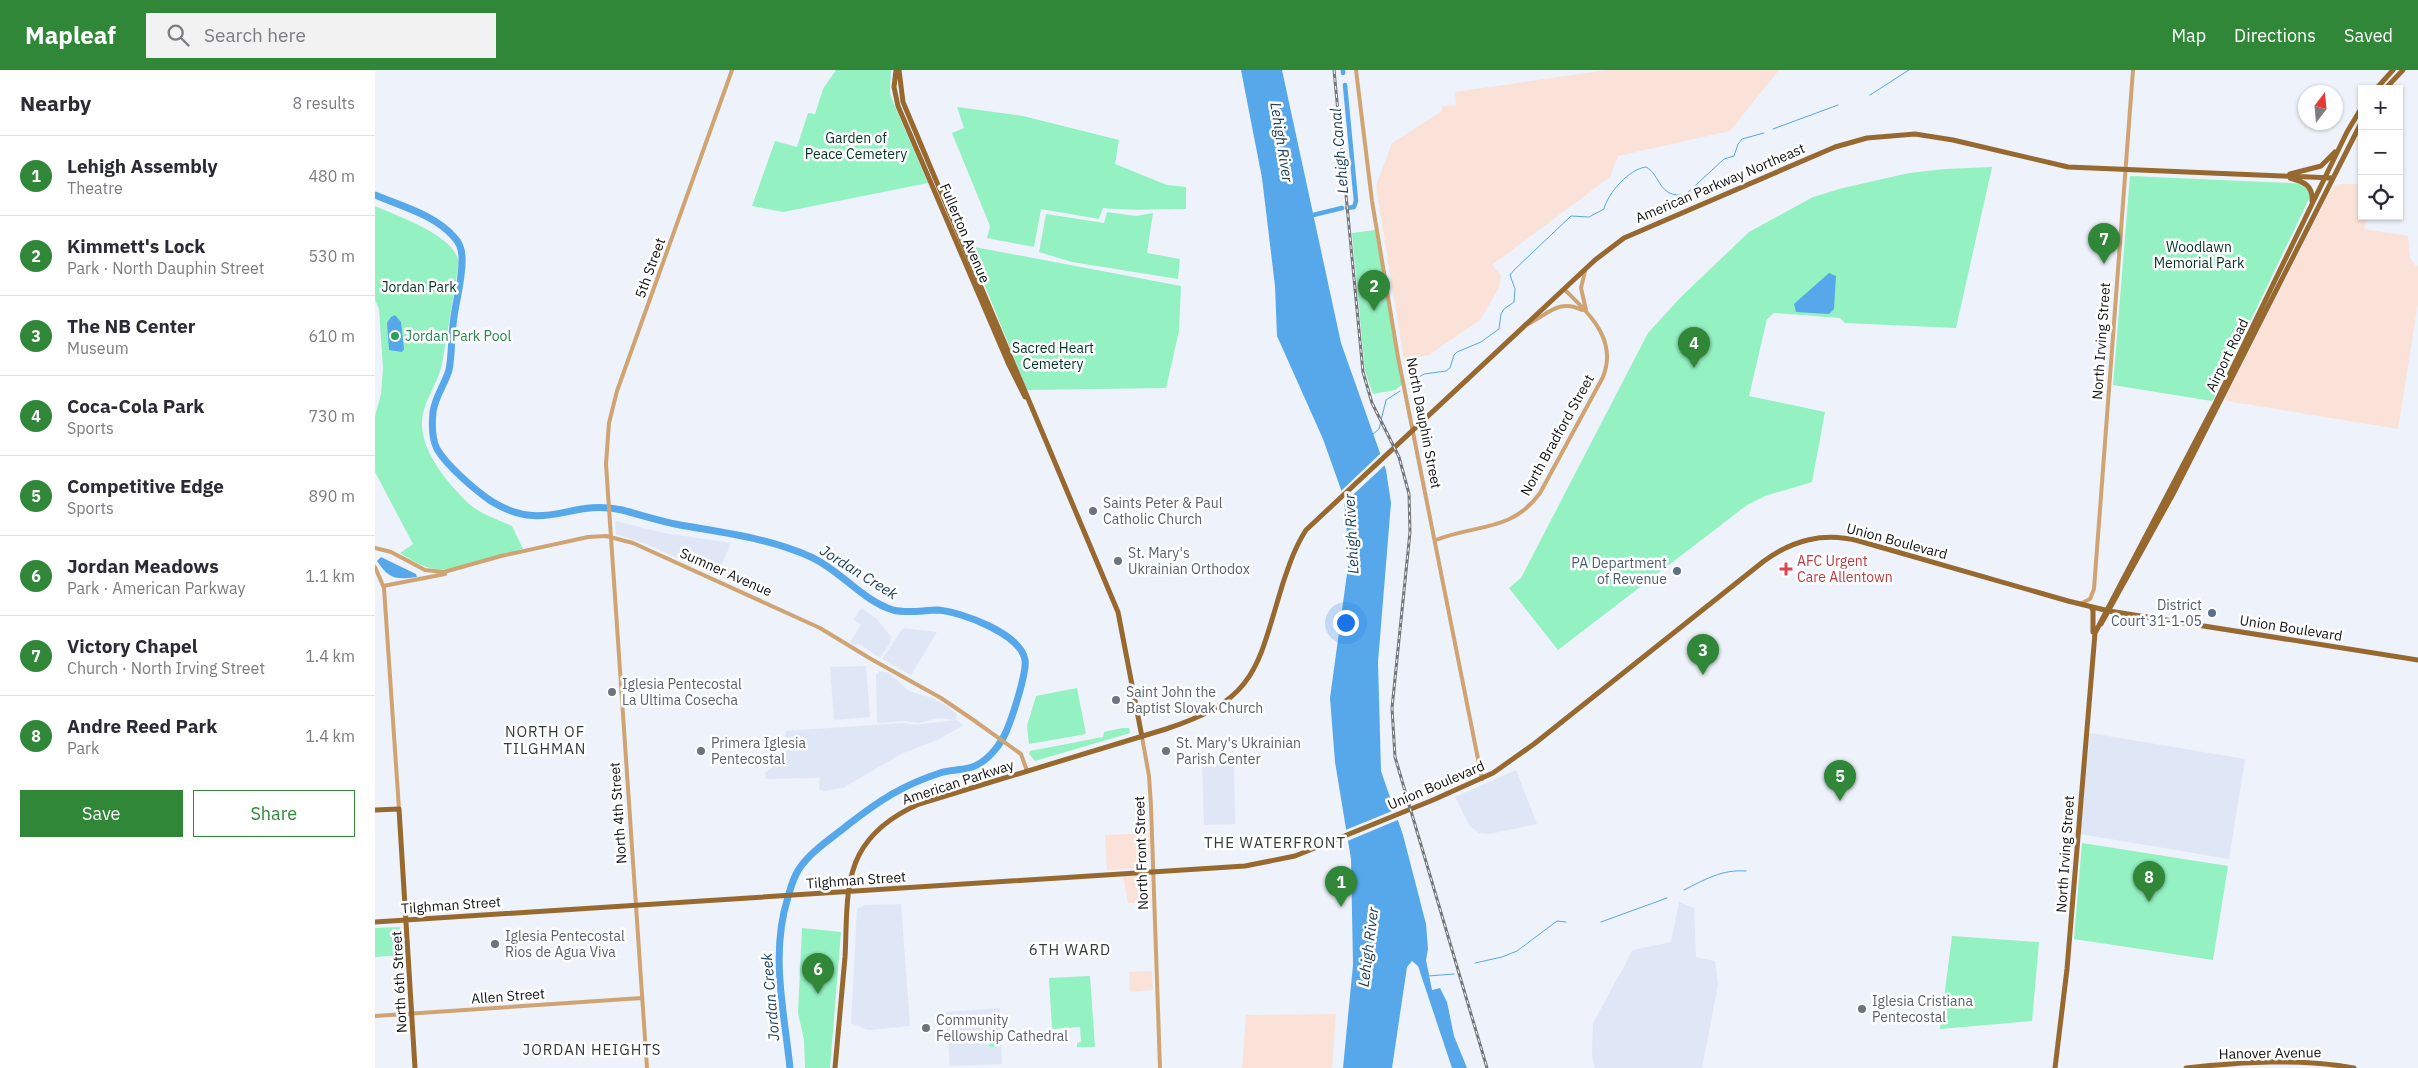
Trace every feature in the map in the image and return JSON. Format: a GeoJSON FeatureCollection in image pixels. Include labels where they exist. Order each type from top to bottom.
{"type":"FeatureCollection","features":[{"type":"Feature","properties":{"kind":"main road","name":"Fullerton Avenue"},"geometry":{"type":"LineString","coordinates":[[897,70],[903,102],[1118,612],[1124,640]]}},
{"type":"Feature","properties":{"kind":"main road"},"geometry":{"type":"LineString","coordinates":[[2380,85],[2393,70]]}},
{"type":"Feature","properties":{"kind":"main road"},"geometry":{"type":"LineString","coordinates":[[2389,85],[2403,70]]}},
{"type":"Feature","properties":{"kind":"main road","name":"Airport Road"},"geometry":{"type":"LineString","coordinates":[[2107,610],[2173,488],[2339,148],[2358,114]]}},
{"type":"Feature","properties":{"kind":"main road","name":"Airport Road"},"geometry":{"type":"LineString","coordinates":[[2107,610],[2181,479],[2358,129]]}},
{"type":"Feature","properties":{"kind":"main road","name":"American Parkway Northeast"},"geometry":{"type":"LineString","coordinates":[[1166,729],[1203,716],[1221,706],[1246,682],[1263,649],[1292,556],[1305,530],[1610,247],[1633,233],[1821,152],[1867,138],[1900,134],[1933,136],[2055,165],[2080,168],[2333,178]]}},
{"type":"Feature","properties":{"kind":"main road"},"geometry":{"type":"LineString","coordinates":[[2283,176],[2318,167],[2339,148]]}},
{"type":"Feature","properties":{"kind":"main road"},"geometry":{"type":"LineString","coordinates":[[2283,176],[2308,185],[2312,191],[2312,205]]}},
{"type":"Feature","properties":{"kind":"main road","name":"Union Boulevard"},"geometry":{"type":"LineString","coordinates":[[1334,840],[1482,779],[1534,744],[1764,561],[1782,549],[1803,540],[1830,537],[1852,539],[2107,610],[2418,660]]}},
{"type":"Feature","properties":{"kind":"main road"},"geometry":{"type":"LineString","coordinates":[[2091,606],[2093,610],[2093,640]]}},
{"type":"Feature","properties":{"kind":"main road","name":"North Irving Street"},"geometry":{"type":"LineString","coordinates":[[2055,1068],[2067,969],[2093,640],[2107,610]]}},
{"type":"Feature","properties":{"kind":"main road","name":"North Front Street"},"geometry":{"type":"LineString","coordinates":[[1124,640],[1142,737]]}},
{"type":"Feature","properties":{"kind":"main road","name":"American Parkway"},"geometry":{"type":"LineString","coordinates":[[835,1068],[849,898],[854,870],[865,845],[888,821],[909,808],[1166,729]]}},
{"type":"Feature","properties":{"kind":"main road"},"geometry":{"type":"LineString","coordinates":[[375,810],[399,809]]}},
{"type":"Feature","properties":{"kind":"main road","name":"North 6th Street"},"geometry":{"type":"LineString","coordinates":[[399,809],[415,1068]]}},
{"type":"Feature","properties":{"kind":"main road","name":"Tilghman Street"},"geometry":{"type":"LineString","coordinates":[[375,922],[1267,863],[1295,856],[1334,840]]}},
{"type":"Feature","properties":{"kind":"main road","name":"Hanover Avenue"},"geometry":{"type":"LineString","coordinates":[[2186,1068],[2254,1063],[2323,1064],[2354,1068]]}},
{"type":"Feature","properties":{"kind":"street","name":"5th Street"},"geometry":{"type":"LineString","coordinates":[[613,557],[607,476],[607,437],[612,406],[733,70]]}},
{"type":"Feature","properties":{"kind":"street","name":"North Dauphin Street"},"geometry":{"type":"LineString","coordinates":[[1356,70],[1372,201],[1399,357],[1482,779]]}},
{"type":"Feature","properties":{"kind":"street","name":"North Irving Street"},"geometry":{"type":"LineString","coordinates":[[2077,603],[2084,603],[2090,599],[2094,589],[2133,70]]}},
{"type":"Feature","properties":{"kind":"street"},"geometry":{"type":"LineString","coordinates":[[1586,269],[1581,288],[1586,312]]}},
{"type":"Feature","properties":{"kind":"street","name":"North Bradford Street"},"geometry":{"type":"LineString","coordinates":[[1436,540],[1502,524],[1527,509],[1540,493],[1605,368],[1607,352],[1605,338],[1596,322],[1564,289]]}},
{"type":"Feature","properties":{"kind":"street"},"geometry":{"type":"LineString","coordinates":[[1522,327],[1557,306],[1571,306],[1586,312]]}},
{"type":"Feature","properties":{"kind":"street","name":"Sumner Avenue"},"geometry":{"type":"LineString","coordinates":[[375,548],[391,552],[425,570],[451,572],[501,556],[588,537],[606,536],[633,543],[810,622],[941,698],[988,730],[1023,756],[1027,771]]}},
{"type":"Feature","properties":{"kind":"street","name":"North 4th Street"},"geometry":{"type":"LineString","coordinates":[[613,557],[647,1068]]}},
{"type":"Feature","properties":{"kind":"street","name":"North 6th Street"},"geometry":{"type":"LineString","coordinates":[[375,567],[383,586],[399,809]]}},
{"type":"Feature","properties":{"kind":"street"},"geometry":{"type":"LineString","coordinates":[[383,586],[451,572]]}},
{"type":"Feature","properties":{"kind":"street","name":"North Front Street"},"geometry":{"type":"LineString","coordinates":[[1142,737],[1149,776],[1160,1068]]}},
{"type":"Feature","properties":{"kind":"street","name":"Allen Street"},"geometry":{"type":"LineString","coordinates":[[375,1016],[642,998]]}},
{"type":"Feature","properties":{"kind":"shaded area"},"geometry":{"type":"Polygon","coordinates":[[[1607,70],[1779,70],[1730,131],[1618,156],[1610,177],[1492,265],[1501,275],[1499,288],[1480,320],[1429,355],[1404,360],[1376,186],[1392,143],[1442,111],[1442,106],[1456,105],[1455,92],[1607,70]]]}},
{"type":"Feature","properties":{"kind":"shaded area"},"geometry":{"type":"Polygon","coordinates":[[[2358,184],[2358,220],[2367,220],[2364,229],[2408,236],[2410,258],[2418,266],[2418,303],[2398,429],[2227,401],[2225,398],[2330,191],[2335,185],[2358,184]]]}},
{"type":"Feature","properties":{"kind":"shaded area"},"geometry":{"type":"Polygon","coordinates":[[[615,521],[664,533],[731,543],[717,575],[644,543],[616,534],[615,521]]]}},
{"type":"Feature","properties":{"kind":"shaded area"},"geometry":{"type":"Polygon","coordinates":[[[861,608],[876,618],[891,637],[890,643],[880,658],[858,643],[856,646],[850,642],[861,625],[854,620],[861,608]]]}},
{"type":"Feature","properties":{"kind":"shaded area"},"geometry":{"type":"Polygon","coordinates":[[[903,628],[937,632],[911,675],[882,659],[903,628]]]}},
{"type":"Feature","properties":{"kind":"shaded area"},"geometry":{"type":"Polygon","coordinates":[[[866,666],[870,717],[834,720],[830,667],[866,666]]]}},
{"type":"Feature","properties":{"kind":"shaded area"},"geometry":{"type":"Polygon","coordinates":[[[881,671],[889,673],[909,691],[932,698],[948,707],[956,713],[956,720],[938,718],[919,723],[905,721],[877,723],[876,674],[881,671]]]}},
{"type":"Feature","properties":{"kind":"shaded area"},"geometry":{"type":"Polygon","coordinates":[[[956,720],[964,725],[937,740],[901,754],[843,788],[823,791],[819,789],[820,778],[766,779],[765,773],[776,764],[782,755],[786,731],[904,723],[914,725],[956,720]]]}},
{"type":"Feature","properties":{"kind":"shaded area"},"geometry":{"type":"Polygon","coordinates":[[[2090,733],[2245,759],[2229,859],[2080,834],[2090,733]]]}},
{"type":"Feature","properties":{"kind":"shaded area"},"geometry":{"type":"Polygon","coordinates":[[[1231,756],[1234,760],[1235,824],[1204,825],[1202,760],[1231,756]]]}},
{"type":"Feature","properties":{"kind":"shaded area"},"geometry":{"type":"Polygon","coordinates":[[[1516,770],[1537,824],[1490,834],[1479,833],[1469,825],[1455,797],[1516,770]]]}},
{"type":"Feature","properties":{"kind":"shaded area"},"geometry":{"type":"Polygon","coordinates":[[[1150,833],[1148,867],[1107,870],[1105,835],[1150,833]]]}},
{"type":"Feature","properties":{"kind":"shaded area"},"geometry":{"type":"Polygon","coordinates":[[[1147,874],[1150,878],[1151,902],[1128,903],[1123,876],[1147,874]]]}},
{"type":"Feature","properties":{"kind":"shaded area"},"geometry":{"type":"Polygon","coordinates":[[[1679,902],[1694,908],[1696,957],[1715,961],[1718,985],[1702,1068],[1595,1068],[1592,1056],[1593,1023],[1633,950],[1671,942],[1679,902]]]}},
{"type":"Feature","properties":{"kind":"shaded area"},"geometry":{"type":"Polygon","coordinates":[[[901,904],[910,1026],[868,1030],[851,1023],[857,909],[865,905],[901,904]]]}},
{"type":"Feature","properties":{"kind":"shaded area"},"geometry":{"type":"Polygon","coordinates":[[[1152,971],[1153,990],[1130,992],[1129,972],[1152,971]]]}},
{"type":"Feature","properties":{"kind":"shaded area"},"geometry":{"type":"Polygon","coordinates":[[[1000,1008],[1002,1064],[950,1066],[946,1012],[1000,1008]]]}},
{"type":"Feature","properties":{"kind":"shaded area"},"geometry":{"type":"Polygon","coordinates":[[[1336,1014],[1332,1068],[1242,1068],[1246,1015],[1336,1014]]]}},
{"type":"Feature","properties":{"kind":"green space","name":"Garden of Peace Cemetery"},"geometry":{"type":"Polygon","coordinates":[[[836,70],[891,70],[890,93],[928,183],[783,212],[752,206],[775,141],[797,147],[808,113],[815,114],[823,89],[836,70]]]}},
{"type":"Feature","properties":{"kind":"green space"},"geometry":{"type":"Polygon","coordinates":[[[957,107],[1023,116],[1119,140],[1115,164],[1167,185],[1186,187],[1186,209],[1134,210],[1103,208],[1099,219],[1041,209],[1034,247],[987,238],[990,226],[952,133],[964,128],[957,107]]]}},
{"type":"Feature","properties":{"kind":"green space"},"geometry":{"type":"Polygon","coordinates":[[[1992,167],[1956,328],[1845,323],[1840,318],[1774,313],[1767,319],[1749,396],[1825,412],[1812,482],[1765,496],[1747,505],[1558,650],[1509,588],[1521,578],[1648,333],[1680,298],[1749,232],[1813,197],[1909,173],[1992,167]]]}},
{"type":"Feature","properties":{"kind":"green space","name":"Woodlawn Memorial Park"},"geometry":{"type":"Polygon","coordinates":[[[2130,176],[2302,184],[2310,192],[2309,199],[2212,401],[2113,385],[2130,176]]]}},
{"type":"Feature","properties":{"kind":"green space","name":"Jordan Park"},"geometry":{"type":"Polygon","coordinates":[[[375,206],[425,228],[448,244],[455,253],[459,263],[442,364],[423,414],[423,433],[431,456],[452,486],[473,507],[512,526],[523,549],[468,566],[446,569],[426,567],[400,553],[413,544],[375,472],[375,416],[381,394],[383,368],[379,309],[375,300],[375,206]]]}},
{"type":"Feature","properties":{"kind":"green space"},"geometry":{"type":"Polygon","coordinates":[[[1107,212],[1136,216],[1153,213],[1147,253],[1180,259],[1178,279],[1072,262],[1039,252],[1046,214],[1104,223],[1107,212]]]}},
{"type":"Feature","properties":{"kind":"green space"},"geometry":{"type":"Polygon","coordinates":[[[1375,230],[1402,385],[1395,390],[1373,394],[1365,371],[1352,233],[1375,230]]]}},
{"type":"Feature","properties":{"kind":"green space","name":"Sacred Heart Cemetery"},"geometry":{"type":"Polygon","coordinates":[[[969,246],[1181,286],[1179,331],[1166,388],[1027,390],[969,246]]]}},
{"type":"Feature","properties":{"kind":"green space"},"geometry":{"type":"Polygon","coordinates":[[[1077,688],[1086,734],[1029,744],[1027,726],[1036,696],[1077,688]]]}},
{"type":"Feature","properties":{"kind":"green space"},"geometry":{"type":"Polygon","coordinates":[[[1129,728],[1130,733],[1035,761],[1029,754],[1030,751],[1103,737],[1104,732],[1129,728]]]}},
{"type":"Feature","properties":{"kind":"green space"},"geometry":{"type":"Polygon","coordinates":[[[2082,843],[2228,866],[2213,960],[2074,939],[2082,843]]]}},
{"type":"Feature","properties":{"kind":"green space"},"geometry":{"type":"Polygon","coordinates":[[[400,927],[402,955],[375,957],[375,928],[400,927]]]}},
{"type":"Feature","properties":{"kind":"green space"},"geometry":{"type":"Polygon","coordinates":[[[802,928],[841,932],[830,1068],[805,1068],[804,1040],[798,1013],[802,928]]]}},
{"type":"Feature","properties":{"kind":"green space"},"geometry":{"type":"Polygon","coordinates":[[[1952,936],[2039,942],[2032,1021],[1940,1029],[1952,936]]]}},
{"type":"Feature","properties":{"kind":"green space"},"geometry":{"type":"Polygon","coordinates":[[[1090,976],[1095,1047],[1077,1047],[1077,1043],[1081,1042],[1080,1027],[1052,1029],[1049,978],[1090,976]]]}},
{"type":"Feature","properties":{"kind":"green space"},"geometry":{"type":"Polygon","coordinates":[[[998,1032],[999,1046],[990,1047],[989,1039],[980,1039],[979,1033],[998,1032]]]}},
{"type":"Feature","properties":{"kind":"water","name":"Lehigh River"},"geometry":{"type":"Polygon","coordinates":[[[1241,70],[1282,70],[1341,343],[1386,470],[1391,503],[1378,662],[1381,771],[1403,835],[1426,924],[1428,949],[1426,960],[1432,990],[1440,988],[1447,1002],[1454,1036],[1467,1068],[1452,1068],[1418,966],[1412,961],[1407,967],[1392,1068],[1343,1068],[1353,965],[1351,859],[1335,762],[1330,698],[1349,559],[1344,498],[1323,439],[1277,336],[1275,286],[1262,178],[1241,70]]]}},
{"type":"Feature","properties":{"kind":"water"},"geometry":{"type":"Polygon","coordinates":[[[1829,273],[1836,276],[1834,309],[1829,314],[1796,312],[1794,304],[1829,273]]]}},
{"type":"Feature","properties":{"kind":"water","name":"Jordan Park Pool"},"geometry":{"type":"Polygon","coordinates":[[[395,315],[401,322],[404,349],[402,352],[389,350],[387,323],[395,315]]]}},
{"type":"Feature","properties":{"kind":"water"},"geometry":{"type":"Polygon","coordinates":[[[381,557],[416,574],[417,577],[398,578],[389,575],[377,561],[381,557]]]}},
{"type":"Feature","properties":{"kind":"pier"},"geometry":{"type":"Polygon","coordinates":[[[1382,452],[1386,464],[1342,505],[1339,493],[1382,452]]]}},
{"type":"Feature","properties":{"kind":"pier"},"geometry":{"type":"Polygon","coordinates":[[[1397,809],[1400,819],[1345,842],[1343,831],[1397,809]]]}},
{"type":"Feature","properties":{"kind":"waterway"},"geometry":{"type":"LineString","coordinates":[[1870,95],[1909,70]]}},
{"type":"Feature","properties":{"kind":"waterway","name":"Lehigh Canal"},"geometry":{"type":"LineString","coordinates":[[1345,85],[1356,201],[1354,207],[1347,208]]}},
{"type":"Feature","properties":{"kind":"waterway"},"geometry":{"type":"LineString","coordinates":[[1773,129],[1838,105]]}},
{"type":"Feature","properties":{"kind":"waterway"},"geometry":{"type":"LineString","coordinates":[[1414,380],[1424,374],[1446,371],[1450,368],[1454,355],[1457,352],[1481,342],[1499,329],[1501,314],[1504,309],[1514,302],[1515,289],[1510,275],[1514,270],[1571,216],[1589,217],[1604,209],[1615,189],[1633,172],[1646,167],[1655,175],[1665,190],[1676,195],[1685,195],[1724,159],[1734,156],[1742,139],[1764,133]]}},
{"type":"Feature","properties":{"kind":"waterway","name":"Jordan Creek"},"geometry":{"type":"LineString","coordinates":[[375,195],[428,217],[446,229],[460,247],[462,266],[452,331],[450,364],[434,406],[433,436],[437,449],[447,463],[491,501],[510,511],[527,515],[543,516],[587,508],[622,510],[673,523],[779,545],[795,550],[822,563],[882,606],[899,611],[938,610],[961,615],[1002,633],[1021,650],[1025,666],[1019,696],[1004,737],[990,755],[973,767],[940,773],[882,800],[809,856],[797,872],[792,883],[783,918],[779,961],[790,1068]]}},
{"type":"Feature","properties":{"kind":"waterway","name":"Lehigh Canal"},"geometry":{"type":"LineString","coordinates":[[1309,216],[1342,208]]}},
{"type":"Feature","properties":{"kind":"waterway"},"geometry":{"type":"LineString","coordinates":[[1373,434],[1379,429],[1386,400],[1400,391]]}},
{"type":"Feature","properties":{"kind":"waterway"},"geometry":{"type":"LineString","coordinates":[[1684,890],[1721,873],[1746,871]]}},
{"type":"Feature","properties":{"kind":"waterway"},"geometry":{"type":"LineString","coordinates":[[1601,922],[1667,898]]}},
{"type":"Feature","properties":{"kind":"waterway"},"geometry":{"type":"LineString","coordinates":[[1475,963],[1502,957],[1517,951],[1557,921],[1566,922]]}},
{"type":"Feature","properties":{"kind":"waterway"},"geometry":{"type":"LineString","coordinates":[[1428,976],[1454,974]]}},
{"type":"Feature","properties":{"kind":"railway"},"geometry":{"type":"LineString","coordinates":[[1334,70],[1363,372],[1372,403],[1399,457],[1409,494],[1410,532],[1392,708],[1395,757],[1487,1068]]}},
{"type":"Feature","properties":{"kind":"place","name":"Victory Chapel"},"geometry":{"type":"Point","coordinates":[2104,264]}},
{"type":"Feature","properties":{"kind":"place","name":"Kimmett's Lock"},"geometry":{"type":"Point","coordinates":[1374,311]}},
{"type":"Feature","properties":{"kind":"place","name":"Jordan Park Pool"},"geometry":{"type":"Point","coordinates":[395,336]}},
{"type":"Feature","properties":{"kind":"place","name":"Coca-Cola Park"},"geometry":{"type":"Point","coordinates":[1694,368]}},
{"type":"Feature","properties":{"kind":"place","name":"Saints Peter & Paul Catholic Church"},"geometry":{"type":"Point","coordinates":[1093,511]}},
{"type":"Feature","properties":{"kind":"place","name":"St. Mary's Ukrainian Orthodox"},"geometry":{"type":"Point","coordinates":[1118,561]}},
{"type":"Feature","properties":{"kind":"place","name":"AFC Urgent Care Allentown"},"geometry":{"type":"Point","coordinates":[1786,569]}},
{"type":"Feature","properties":{"kind":"place","name":"PA Department of Revenue"},"geometry":{"type":"Point","coordinates":[1677,571]}},
{"type":"Feature","properties":{"kind":"place","name":"District Court 31-1-05"},"geometry":{"type":"Point","coordinates":[2212,613]}},
{"type":"Feature","properties":{"kind":"place","name":"The NB Center"},"geometry":{"type":"Point","coordinates":[1703,675]}},
{"type":"Feature","properties":{"kind":"place","name":"Iglesia Pentecostal La Ultima Cosecha"},"geometry":{"type":"Point","coordinates":[612,692]}},
{"type":"Feature","properties":{"kind":"place","name":"Saint John the Baptist Slovak Church"},"geometry":{"type":"Point","coordinates":[1116,700]}},
{"type":"Feature","properties":{"kind":"place","name":"Primera Iglesia Pentecostal"},"geometry":{"type":"Point","coordinates":[701,751]}},
{"type":"Feature","properties":{"kind":"place","name":"St. Mary's Ukrainian Parish Center"},"geometry":{"type":"Point","coordinates":[1166,751]}},
{"type":"Feature","properties":{"kind":"place","name":"Competitive Edge"},"geometry":{"type":"Point","coordinates":[1840,801]}},
{"type":"Feature","properties":{"kind":"place","name":"Andre Reed Park"},"geometry":{"type":"Point","coordinates":[2149,902]}},
{"type":"Feature","properties":{"kind":"place","name":"Lehigh Assembly"},"geometry":{"type":"Point","coordinates":[1341,907]}},
{"type":"Feature","properties":{"kind":"place","name":"Iglesia Pentecostal Rios de Agua Viva"},"geometry":{"type":"Point","coordinates":[495,944]}},
{"type":"Feature","properties":{"kind":"place","name":"Jordan Meadows"},"geometry":{"type":"Point","coordinates":[818,994]}},
{"type":"Feature","properties":{"kind":"place","name":"Iglesia Cristiana Pentecostal"},"geometry":{"type":"Point","coordinates":[1862,1009]}},
{"type":"Feature","properties":{"kind":"place","name":"Community Fellowship Cathedral"},"geometry":{"type":"Point","coordinates":[926,1028]}},
{"type":"Feature","properties":{"kind":"district","name":"NORTH OF TILGHMAN"},"geometry":{"type":"Point","coordinates":[545,740]}},
{"type":"Feature","properties":{"kind":"district","name":"THE WATERFRONT"},"geometry":{"type":"Point","coordinates":[1275,842]}},
{"type":"Feature","properties":{"kind":"district","name":"6TH WARD"},"geometry":{"type":"Point","coordinates":[1070,949]}},
{"type":"Feature","properties":{"kind":"district","name":"JORDAN HEIGHTS"},"geometry":{"type":"Point","coordinates":[592,1049]}}]}
